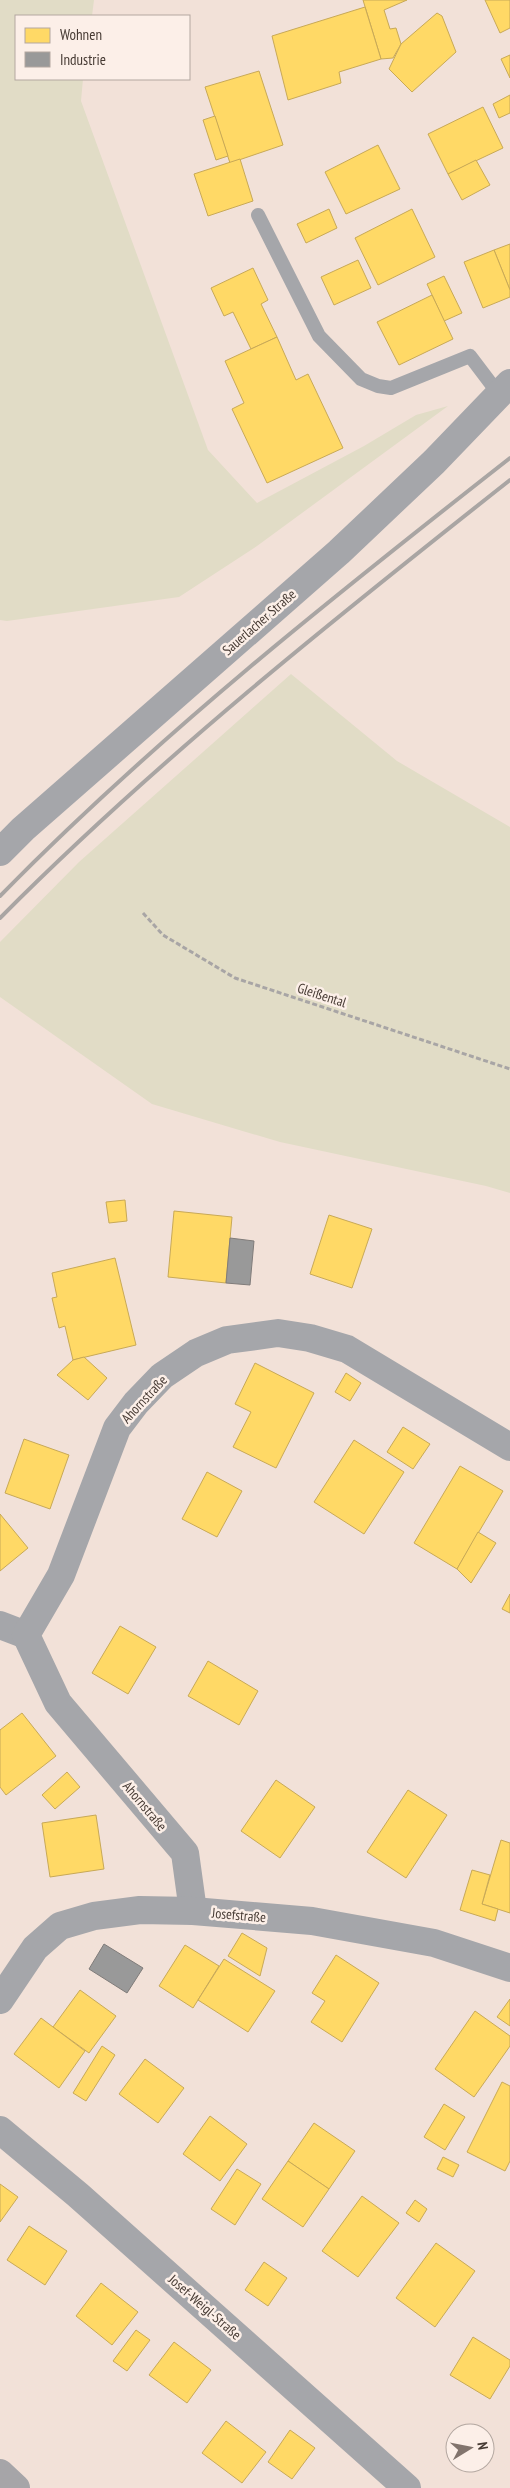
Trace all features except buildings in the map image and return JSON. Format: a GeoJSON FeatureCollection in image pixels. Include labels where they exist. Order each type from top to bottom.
{"type":"FeatureCollection","features":[{"type":"Feature","properties":{"kind":"main road"},"geometry":{"type":"LineString","coordinates":[[0,2473],[16,2488]]}},
{"type":"Feature","properties":{"kind":"street","name":"Sauerlacher Straße"},"geometry":{"type":"LineString","coordinates":[[0,852],[23,829],[340,552],[434,462],[504,388]]}},
{"type":"Feature","properties":{"kind":"street","name":"Ahornstraße"},"geometry":{"type":"LineString","coordinates":[[193,1910],[185,1853],[58,1703],[26,1635],[61,1575],[117,1428],[136,1403],[162,1376],[196,1354],[227,1340],[278,1333],[310,1338],[347,1349],[510,1447]]}},
{"type":"Feature","properties":{"kind":"street"},"geometry":{"type":"LineString","coordinates":[[0,1625],[26,1635]]}},
{"type":"Feature","properties":{"kind":"street","name":"Josefstraße"},"geometry":{"type":"LineString","coordinates":[[0,2000],[35,1948],[60,1926],[94,1916],[140,1910],[193,1910],[312,1921],[425,1941],[510,1968]]}},
{"type":"Feature","properties":{"kind":"street","name":"Josef-Weigl-Straße"},"geometry":{"type":"LineString","coordinates":[[0,2130],[78,2195],[408,2488]]}},
{"type":"Feature","properties":{"kind":"lane"},"geometry":{"type":"LineString","coordinates":[[258,214],[320,336],[361,379],[378,386],[391,388],[470,356],[504,388]]}},
{"type":"Feature","properties":{"kind":"path","name":"Gleißental"},"geometry":{"type":"LineString","coordinates":[[143,912],[163,935],[235,978],[510,1069]]}},
{"type":"Feature","properties":{"kind":"shaded area"},"geometry":{"type":"Polygon","coordinates":[[[0,0],[94,0],[92,15],[15,15],[15,80],[83,80],[81,101],[208,450],[257,503],[364,446],[416,415],[448,406],[257,546],[179,597],[7,621],[0,620],[0,0]]]}},
{"type":"Feature","properties":{"kind":"shaded area"},"geometry":{"type":"Polygon","coordinates":[[[291,674],[397,761],[510,827],[510,1193],[486,1186],[280,1142],[152,1104],[0,997],[0,942],[79,862],[291,674]]]}},
{"type":"Feature","properties":{"kind":"railway"},"geometry":{"type":"LineString","coordinates":[[0,896],[121,779],[184,723],[378,562],[510,458]]}},
{"type":"Feature","properties":{"kind":"railway"},"geometry":{"type":"LineString","coordinates":[[0,918],[60,859],[184,746],[313,638],[510,480]]}}]}
